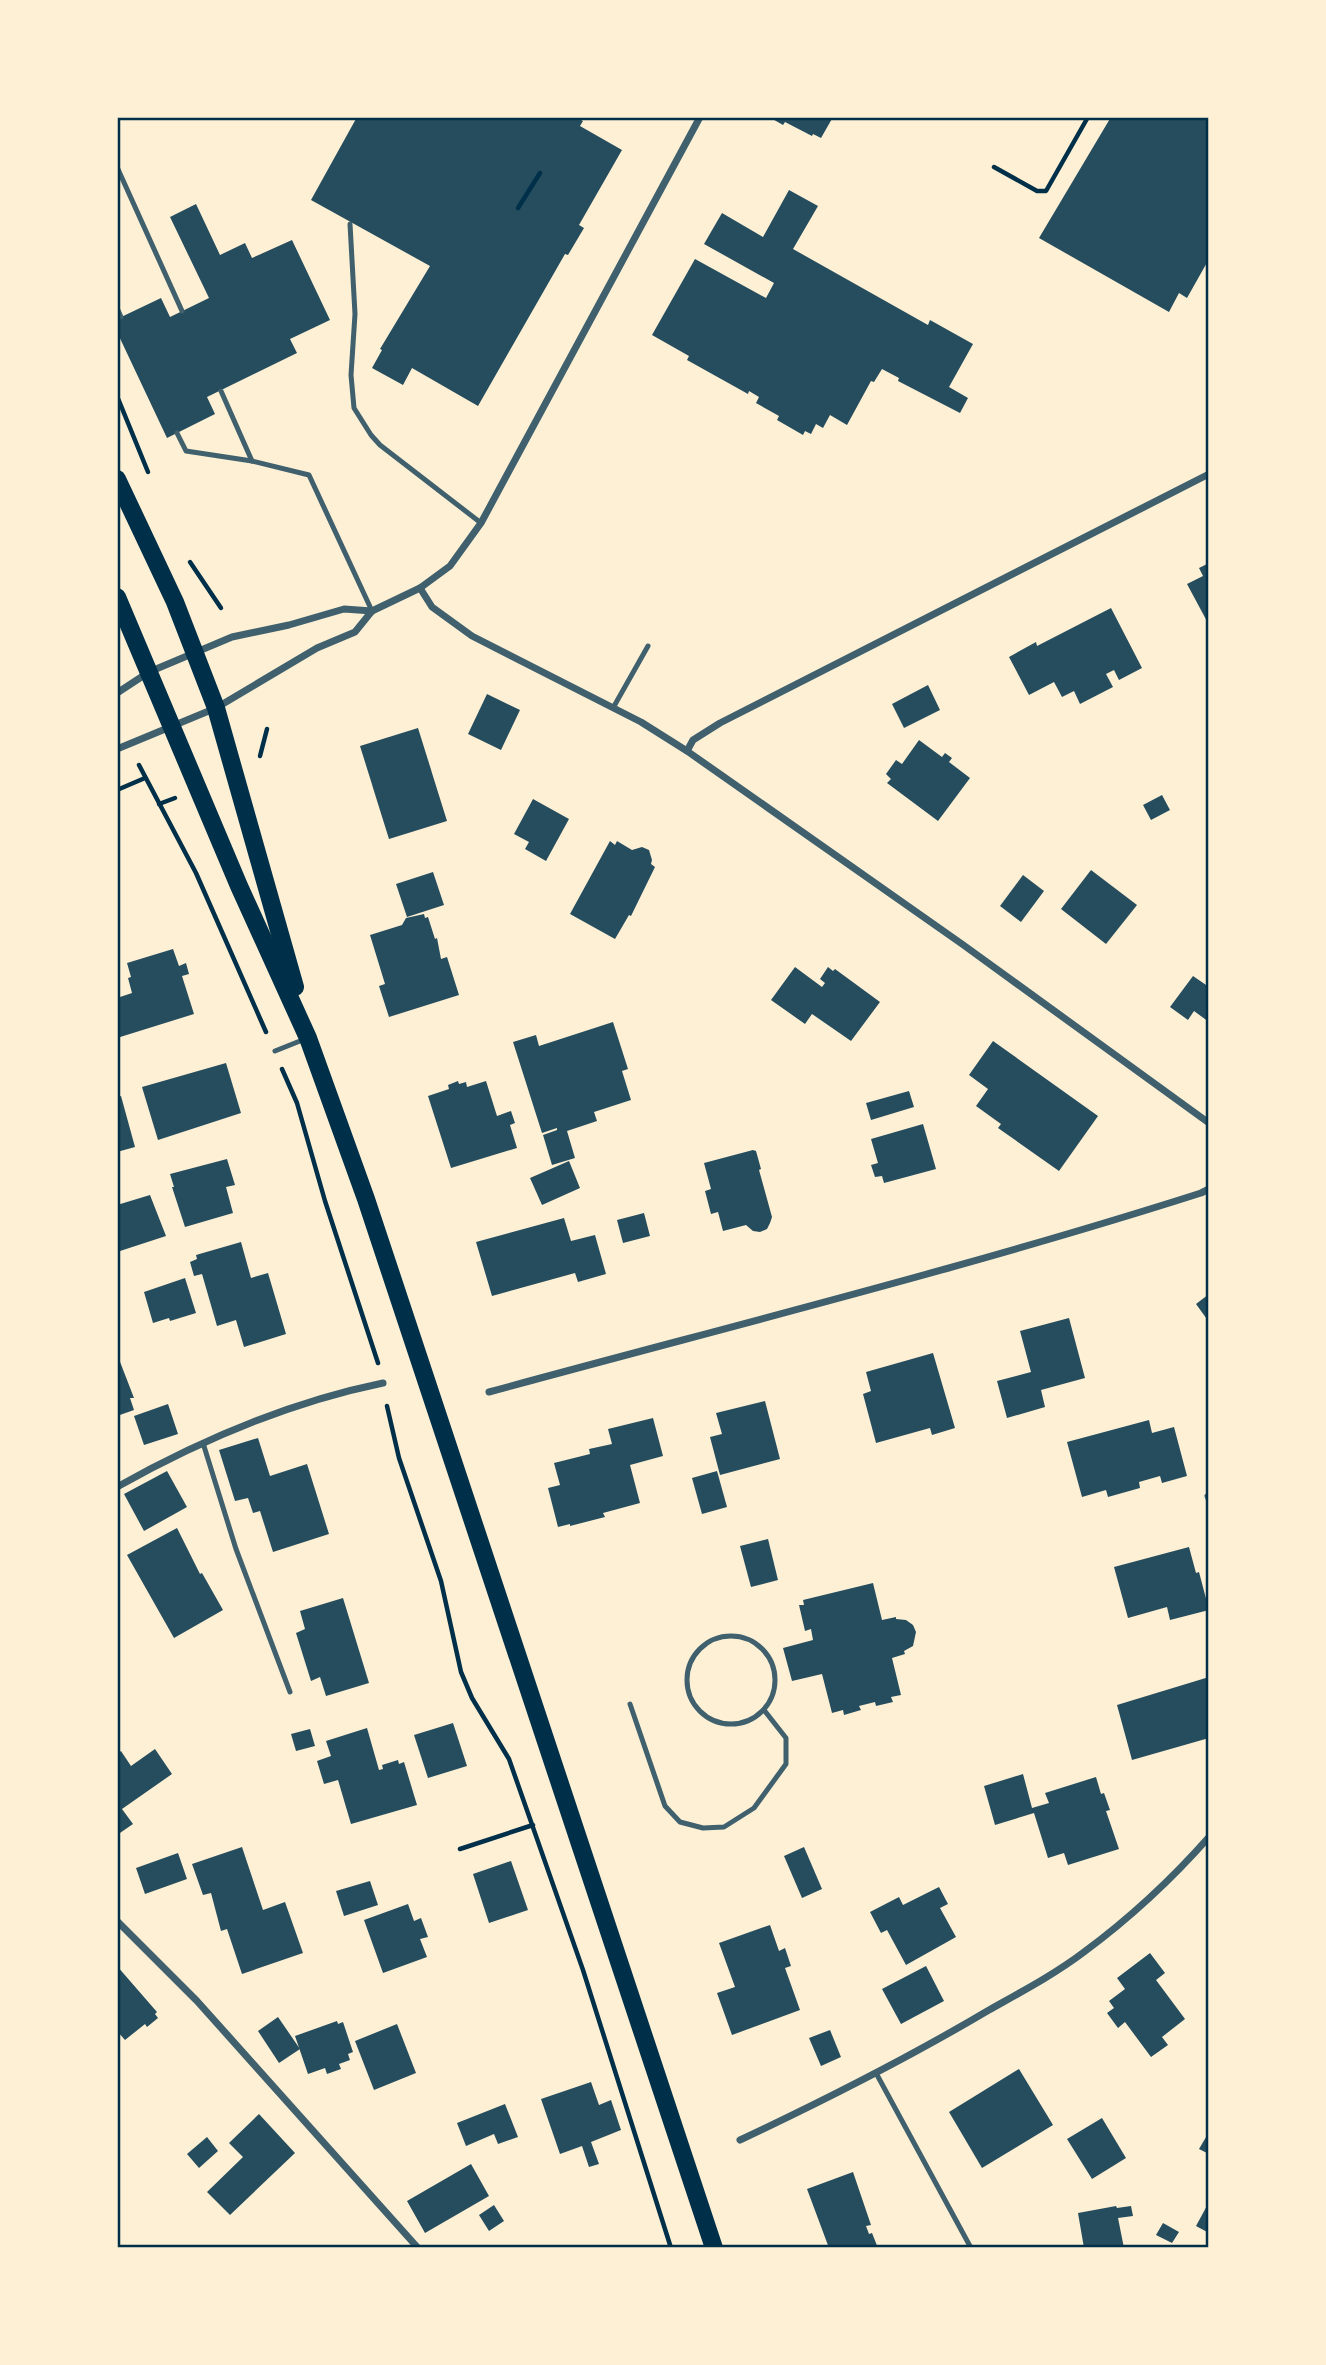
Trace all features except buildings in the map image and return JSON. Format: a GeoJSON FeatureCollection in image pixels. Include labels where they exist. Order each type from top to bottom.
{"type":"FeatureCollection","features":[{"type":"Feature","properties":{"kind":"main road"},"geometry":{"type":"LineString","coordinates":[[117,479],[175,602],[216,708],[266,878],[308,1038]]}},
{"type":"Feature","properties":{"kind":"main road"},"geometry":{"type":"LineString","coordinates":[[117,597],[239,886],[308,1038],[366,1199],[714,2248]]}},
{"type":"Feature","properties":{"kind":"street"},"geometry":{"type":"LineString","coordinates":[[117,748],[216,708],[317,648],[355,632],[372,611],[420,588],[450,566],[481,523],[700,117]]}},
{"type":"Feature","properties":{"kind":"street"},"geometry":{"type":"LineString","coordinates":[[687,751],[693,740],[720,723],[1209,474]]}},
{"type":"Feature","properties":{"kind":"street"},"geometry":{"type":"LineString","coordinates":[[420,588],[432,607],[471,636],[641,722],[687,751],[962,944],[1209,1123]]}},
{"type":"Feature","properties":{"kind":"street"},"geometry":{"type":"LineString","coordinates":[[117,693],[149,672],[232,637],[344,610],[372,611]]}},
{"type":"Feature","properties":{"kind":"street"},"geometry":{"type":"LineString","coordinates":[[489,1392],[876,1289],[1110,1222],[1209,1189]]}},
{"type":"Feature","properties":{"kind":"street"},"geometry":{"type":"LineString","coordinates":[[117,1487],[203,1443],[333,1393],[383,1383]]}},
{"type":"Feature","properties":{"kind":"street"},"geometry":{"type":"LineString","coordinates":[[740,2140],[938,2040],[1056,1971],[1084,1952],[1175,1875],[1209,1837]]}},
{"type":"Feature","properties":{"kind":"street"},"geometry":{"type":"LineString","coordinates":[[117,1921],[197,2001],[418,2248]]}},
{"type":"Feature","properties":{"kind":"lane"},"geometry":{"type":"LineString","coordinates":[[117,167],[182,311]]}},
{"type":"Feature","properties":{"kind":"lane"},"geometry":{"type":"LineString","coordinates":[[350,224],[355,314],[351,375],[354,408],[380,444],[481,523]]}},
{"type":"Feature","properties":{"kind":"lane"},"geometry":{"type":"LineString","coordinates":[[117,308],[121,317]]}},
{"type":"Feature","properties":{"kind":"lane"},"geometry":{"type":"LineString","coordinates":[[221,391],[252,461]]}},
{"type":"Feature","properties":{"kind":"lane"},"geometry":{"type":"LineString","coordinates":[[177,433],[186,451],[252,461],[309,475],[372,611]]}},
{"type":"Feature","properties":{"kind":"lane"},"geometry":{"type":"LineString","coordinates":[[613,708],[648,646]]}},
{"type":"Feature","properties":{"kind":"lane"},"geometry":{"type":"LineString","coordinates":[[275,1051],[308,1038]]}},
{"type":"Feature","properties":{"kind":"lane"},"geometry":{"type":"LineString","coordinates":[[203,1443],[236,1549],[290,1692]]}},
{"type":"Feature","properties":{"kind":"lane"},"geometry":{"type":"LineString","coordinates":[[735,1635],[751,1640],[764,1649],[773,1664],[776,1680],[773,1696],[764,1710],[751,1720],[736,1724],[719,1723],[705,1716],[693,1703],[688,1688],[687,1672],[693,1656],[704,1644],[719,1637],[735,1635]]}},
{"type":"Feature","properties":{"kind":"lane"},"geometry":{"type":"LineString","coordinates":[[630,1704],[665,1806],[680,1822],[703,1828],[724,1828],[754,1808],[786,1764],[786,1738],[764,1710]]}},
{"type":"Feature","properties":{"kind":"lane"},"geometry":{"type":"LineString","coordinates":[[876,2073],[971,2248]]}},
{"type":"Feature","properties":{"kind":"path"},"geometry":{"type":"LineString","coordinates":[[994,167],[1037,191],[1046,191],[1088,117]]}},
{"type":"Feature","properties":{"kind":"path"},"geometry":{"type":"LineString","coordinates":[[518,208],[540,173]]}},
{"type":"Feature","properties":{"kind":"path"},"geometry":{"type":"LineString","coordinates":[[117,396],[152,484]]}},
{"type":"Feature","properties":{"kind":"path"},"geometry":{"type":"LineString","coordinates":[[184,555],[221,608]]}},
{"type":"Feature","properties":{"kind":"path"},"geometry":{"type":"LineString","coordinates":[[135,758],[196,873],[298,1102],[325,1201],[374,1349],[399,1458],[441,1581],[461,1672],[472,1698],[509,1759],[639,2141],[671,2248]]}},
{"type":"Feature","properties":{"kind":"path"},"geometry":{"type":"LineString","coordinates":[[117,790],[145,779]]}},
{"type":"Feature","properties":{"kind":"path"},"geometry":{"type":"LineString","coordinates":[[460,1849],[533,1825]]}}]}
